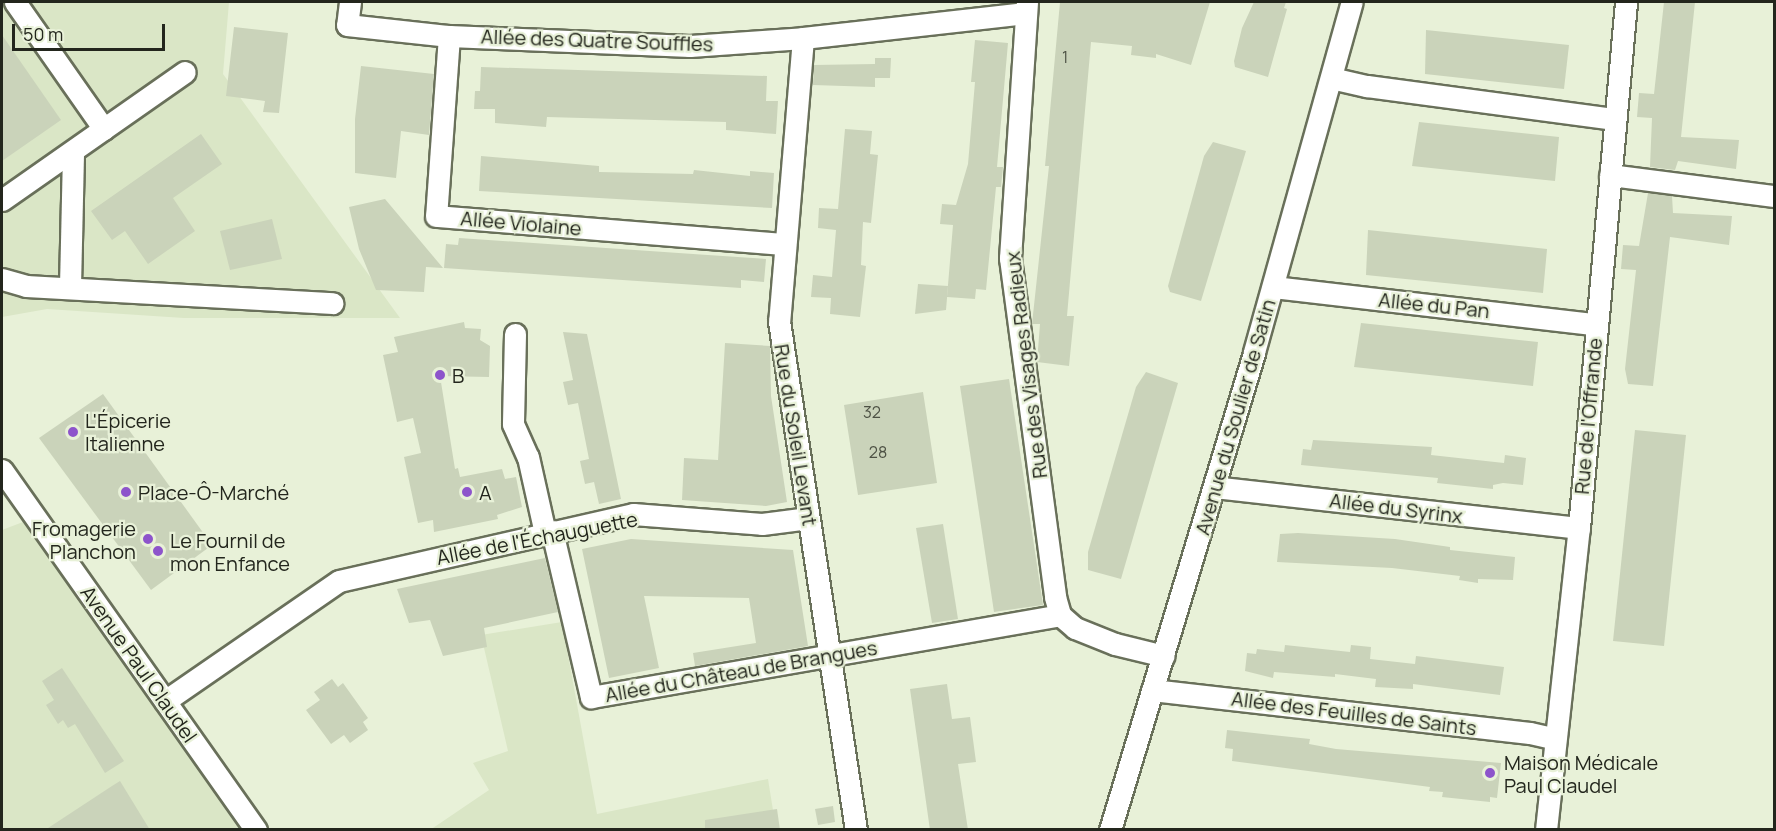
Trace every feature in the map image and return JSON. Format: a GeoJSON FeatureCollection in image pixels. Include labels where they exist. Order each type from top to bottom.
{"type":"FeatureCollection","features":[{"type":"Feature","properties":{"kind":"street","name":"Allée des Quatre Souffles"},"geometry":{"type":"LineString","coordinates":[[350,2],[347,25],[449,36],[690,46],[803,38],[1026,7]]}},
{"type":"Feature","properties":{"kind":"street","name":"Avenue du Soulier de Satin"},"geometry":{"type":"LineString","coordinates":[[1110,830],[1214,487],[1352,2]]}},
{"type":"Feature","properties":{"kind":"street","name":"Rue de l'Offrande"},"geometry":{"type":"LineString","coordinates":[[1546,830],[1579,528],[1595,324],[1626,2]]}},
{"type":"Feature","properties":{"kind":"street","name":"Rue des Visages Radieux"},"geometry":{"type":"LineString","coordinates":[[1026,7],[1010,258],[1060,615]]}},
{"type":"Feature","properties":{"kind":"street"},"geometry":{"type":"LineString","coordinates":[[21,9],[104,129]]}},
{"type":"Feature","properties":{"kind":"street","name":"Allée Violaine"},"geometry":{"type":"LineString","coordinates":[[449,36],[436,216],[785,244]]}},
{"type":"Feature","properties":{"kind":"street","name":"Rue du Soleil Levant"},"geometry":{"type":"LineString","coordinates":[[803,38],[778,321],[856,830]]}},
{"type":"Feature","properties":{"kind":"street"},"geometry":{"type":"LineString","coordinates":[[2,200],[185,72]]}},
{"type":"Feature","properties":{"kind":"street"},"geometry":{"type":"LineString","coordinates":[[1331,78],[1367,86],[1615,119]]}},
{"type":"Feature","properties":{"kind":"street"},"geometry":{"type":"LineString","coordinates":[[70,286],[73,152]]}},
{"type":"Feature","properties":{"kind":"street"},"geometry":{"type":"LineString","coordinates":[[1610,175],[1774,196]]}},
{"type":"Feature","properties":{"kind":"street"},"geometry":{"type":"LineString","coordinates":[[2,279],[26,286],[70,286],[333,303]]}},
{"type":"Feature","properties":{"kind":"street","name":"Allée du Pan"},"geometry":{"type":"LineString","coordinates":[[1272,287],[1595,324]]}},
{"type":"Feature","properties":{"kind":"street"},"geometry":{"type":"LineString","coordinates":[[515,334],[513,424],[528,457],[548,532]]}},
{"type":"Feature","properties":{"kind":"street","name":"Avenue Paul Claudel"},"geometry":{"type":"LineString","coordinates":[[2,470],[256,830]]}},
{"type":"Feature","properties":{"kind":"street","name":"Allée du Syrinx"},"geometry":{"type":"LineString","coordinates":[[1214,487],[1579,528]]}},
{"type":"Feature","properties":{"kind":"street","name":"Allée de l'Échauguette"},"geometry":{"type":"LineString","coordinates":[[165,701],[339,580],[633,514],[762,524],[809,518]]}},
{"type":"Feature","properties":{"kind":"street","name":"Allée du Château de Brangues"},"geometry":{"type":"LineString","coordinates":[[548,532],[591,697],[1060,615]]}},
{"type":"Feature","properties":{"kind":"street"},"geometry":{"type":"LineString","coordinates":[[1060,615],[1075,628],[1114,644],[1164,656]]}},
{"type":"Feature","properties":{"kind":"street","name":"Allée des Feuilles de Saints"},"geometry":{"type":"LineString","coordinates":[[1152,690],[1530,733],[1555,739]]}},
{"type":"Feature","properties":{"kind":"shaded area"},"geometry":{"type":"Polygon","coordinates":[[[2,2],[229,2],[223,74],[400,318],[184,318],[47,309],[2,317],[2,2]]]}},
{"type":"Feature","properties":{"kind":"shaded area"},"geometry":{"type":"Polygon","coordinates":[[[23,522],[241,829],[2,830],[2,530],[23,522]]]}},
{"type":"Feature","properties":{"kind":"shaded area"},"geometry":{"type":"Polygon","coordinates":[[[562,622],[597,814],[768,779],[776,829],[430,830],[489,790],[473,763],[508,751],[481,635],[562,622]]]}},
{"type":"Feature","properties":{"kind":"building"},"geometry":{"type":"Polygon","coordinates":[[[1060,2],[1210,2],[1191,65],[1156,54],[1156,58],[1131,55],[1132,46],[1091,42],[1067,316],[1074,316],[1069,366],[1037,362],[1040,324],[1032,324],[1049,166],[1045,166],[1060,2]]]}},
{"type":"Feature","properties":{"kind":"building"},"geometry":{"type":"Polygon","coordinates":[[[1254,2],[1286,2],[1284,8],[1287,9],[1268,77],[1235,67],[1234,61],[1242,28],[1254,2]]]}},
{"type":"Feature","properties":{"kind":"building"},"geometry":{"type":"Polygon","coordinates":[[[1664,2],[1695,2],[1681,137],[1739,140],[1736,169],[1678,161],[1675,170],[1650,167],[1652,118],[1637,117],[1639,93],[1654,94],[1664,2]]]}},
{"type":"Feature","properties":{"kind":"building"},"geometry":{"type":"Polygon","coordinates":[[[234,27],[288,33],[279,113],[263,112],[265,101],[226,96],[234,27]]]}},
{"type":"Feature","properties":{"kind":"building"},"geometry":{"type":"Polygon","coordinates":[[[1426,30],[1569,45],[1564,89],[1425,74],[1426,30]]]}},
{"type":"Feature","properties":{"kind":"building"},"geometry":{"type":"Polygon","coordinates":[[[2,35],[61,120],[2,161],[2,35]]]}},
{"type":"Feature","properties":{"kind":"building"},"geometry":{"type":"Polygon","coordinates":[[[975,40],[1008,43],[997,167],[1003,167],[1001,187],[996,187],[986,290],[976,289],[975,299],[947,297],[953,225],[940,224],[942,204],[956,205],[968,164],[975,82],[971,82],[975,40]]]}},
{"type":"Feature","properties":{"kind":"building"},"geometry":{"type":"Polygon","coordinates":[[[875,58],[891,58],[890,78],[875,78],[875,87],[813,85],[814,65],[875,64],[875,58]]]}},
{"type":"Feature","properties":{"kind":"building"},"geometry":{"type":"Polygon","coordinates":[[[361,66],[434,74],[429,135],[401,131],[396,178],[355,173],[355,119],[361,66]]]}},
{"type":"Feature","properties":{"kind":"building"},"geometry":{"type":"Polygon","coordinates":[[[481,67],[767,76],[766,101],[778,101],[776,134],[726,130],[726,122],[547,117],[546,127],[495,123],[495,109],[474,109],[475,91],[480,91],[481,67]]]}},
{"type":"Feature","properties":{"kind":"building"},"geometry":{"type":"Polygon","coordinates":[[[1419,122],[1559,137],[1555,181],[1412,166],[1419,122]]]}},
{"type":"Feature","properties":{"kind":"building"},"geometry":{"type":"Polygon","coordinates":[[[845,129],[872,131],[870,154],[878,155],[871,223],[863,222],[861,265],[866,266],[860,317],[830,314],[831,298],[811,297],[813,275],[832,277],[836,230],[818,228],[819,208],[838,209],[845,129]]]}},
{"type":"Feature","properties":{"kind":"building"},"geometry":{"type":"Polygon","coordinates":[[[201,134],[222,164],[173,198],[195,231],[148,264],[125,231],[112,240],[91,211],[201,134]]]}},
{"type":"Feature","properties":{"kind":"building"},"geometry":{"type":"Polygon","coordinates":[[[1213,142],[1246,151],[1201,301],[1170,292],[1168,286],[1204,156],[1213,142]]]}},
{"type":"Feature","properties":{"kind":"building"},"geometry":{"type":"Polygon","coordinates":[[[481,156],[599,166],[599,172],[693,174],[694,170],[750,176],[750,171],[774,173],[772,208],[479,191],[481,156]]]}},
{"type":"Feature","properties":{"kind":"building"},"geometry":{"type":"Polygon","coordinates":[[[1648,193],[1672,196],[1673,213],[1732,216],[1729,245],[1670,237],[1653,386],[1628,384],[1625,369],[1636,270],[1621,269],[1623,245],[1639,246],[1648,193]]]}},
{"type":"Feature","properties":{"kind":"building"},"geometry":{"type":"Polygon","coordinates":[[[385,199],[443,268],[426,267],[424,292],[376,290],[359,249],[349,207],[385,199]]]}},
{"type":"Feature","properties":{"kind":"building"},"geometry":{"type":"Polygon","coordinates":[[[272,219],[282,259],[230,270],[220,231],[272,219]]]}},
{"type":"Feature","properties":{"kind":"building"},"geometry":{"type":"Polygon","coordinates":[[[1368,230],[1547,249],[1543,293],[1366,275],[1368,230]]]}},
{"type":"Feature","properties":{"kind":"building"},"geometry":{"type":"Polygon","coordinates":[[[459,238],[766,259],[764,282],[741,280],[741,288],[444,268],[446,244],[458,245],[459,238]]]}},
{"type":"Feature","properties":{"kind":"building"},"geometry":{"type":"Polygon","coordinates":[[[918,284],[948,286],[946,310],[915,314],[918,284]]]}},
{"type":"Feature","properties":{"kind":"building"},"geometry":{"type":"Polygon","coordinates":[[[464,322],[465,328],[481,329],[480,340],[490,346],[489,377],[440,376],[455,469],[458,468],[460,477],[502,469],[505,479],[516,477],[522,507],[497,515],[498,519],[434,532],[433,520],[418,523],[404,457],[421,453],[413,418],[397,422],[383,355],[398,352],[394,337],[464,322]]]}},
{"type":"Feature","properties":{"kind":"building"},"geometry":{"type":"Polygon","coordinates":[[[1361,323],[1538,342],[1533,386],[1354,367],[1361,323]]]}},
{"type":"Feature","properties":{"kind":"building"},"geometry":{"type":"Polygon","coordinates":[[[563,332],[587,334],[621,499],[599,504],[594,482],[585,484],[580,461],[589,459],[578,403],[568,405],[563,382],[573,380],[563,332]]]}},
{"type":"Feature","properties":{"kind":"building"},"geometry":{"type":"Polygon","coordinates":[[[725,343],[770,346],[771,396],[787,502],[766,506],[682,500],[684,458],[718,460],[725,343]]]}},
{"type":"Feature","properties":{"kind":"building"},"geometry":{"type":"Polygon","coordinates":[[[1146,372],[1178,383],[1121,579],[1088,570],[1088,552],[1136,387],[1146,372]]]}},
{"type":"Feature","properties":{"kind":"building"},"geometry":{"type":"Polygon","coordinates":[[[1009,379],[1043,605],[994,612],[960,386],[1009,379]]]}},
{"type":"Feature","properties":{"kind":"building"},"geometry":{"type":"Polygon","coordinates":[[[923,392],[937,483],[858,495],[844,405],[923,392]]]}},
{"type":"Feature","properties":{"kind":"building","name":"Place-Ô-Marché"},"geometry":{"type":"Polygon","coordinates":[[[103,394],[212,545],[151,590],[39,438],[103,394]]]}},
{"type":"Feature","properties":{"kind":"building"},"geometry":{"type":"Polygon","coordinates":[[[1635,430],[1686,435],[1664,646],[1613,641],[1635,430]]]}},
{"type":"Feature","properties":{"kind":"building"},"geometry":{"type":"Polygon","coordinates":[[[1313,440],[1432,447],[1431,455],[1504,463],[1505,455],[1526,458],[1523,485],[1503,483],[1493,485],[1493,489],[1437,483],[1438,478],[1301,465],[1303,449],[1311,450],[1313,440]]]}},
{"type":"Feature","properties":{"kind":"building"},"geometry":{"type":"Polygon","coordinates":[[[943,524],[958,619],[932,623],[916,528],[943,524]]]}},
{"type":"Feature","properties":{"kind":"building"},"geometry":{"type":"Polygon","coordinates":[[[1280,534],[1395,539],[1450,547],[1450,550],[1515,557],[1513,580],[1478,579],[1478,583],[1459,580],[1460,576],[1392,568],[1277,562],[1280,534]]]}},
{"type":"Feature","properties":{"kind":"building"},"geometry":{"type":"Polygon","coordinates":[[[631,539],[793,550],[808,646],[695,666],[693,653],[756,643],[749,598],[644,596],[659,668],[609,678],[582,549],[631,539]]]}},
{"type":"Feature","properties":{"kind":"building"},"geometry":{"type":"Polygon","coordinates":[[[545,558],[558,612],[484,628],[487,647],[443,656],[430,620],[409,623],[397,589],[545,558]]]}},
{"type":"Feature","properties":{"kind":"building"},"geometry":{"type":"Polygon","coordinates":[[[1285,645],[1350,652],[1351,645],[1371,647],[1370,659],[1415,664],[1416,656],[1504,667],[1500,695],[1413,684],[1413,689],[1375,687],[1376,679],[1335,674],[1335,677],[1274,672],[1273,678],[1245,671],[1247,653],[1256,654],[1257,649],[1284,652],[1285,645]]]}},
{"type":"Feature","properties":{"kind":"building"},"geometry":{"type":"Polygon","coordinates":[[[62,668],[124,761],[105,773],[75,724],[68,728],[63,720],[58,724],[46,705],[54,700],[42,681],[62,668]]]}},
{"type":"Feature","properties":{"kind":"building"},"geometry":{"type":"Polygon","coordinates":[[[332,679],[338,687],[343,683],[368,718],[363,722],[368,730],[350,743],[344,735],[331,744],[306,710],[320,700],[314,692],[332,679]]]}},
{"type":"Feature","properties":{"kind":"building"},"geometry":{"type":"Polygon","coordinates":[[[947,684],[952,719],[970,717],[976,762],[958,764],[968,830],[930,830],[910,689],[947,684]]]}},
{"type":"Feature","properties":{"kind":"building"},"geometry":{"type":"Polygon","coordinates":[[[1227,730],[1310,739],[1309,744],[1336,749],[1501,763],[1497,798],[1490,797],[1490,802],[1442,797],[1443,792],[1429,791],[1430,787],[1232,761],[1233,749],[1225,748],[1227,730]]]}},
{"type":"Feature","properties":{"kind":"building"},"geometry":{"type":"Polygon","coordinates":[[[120,781],[150,830],[45,830],[112,786],[120,781]]]}},
{"type":"Feature","properties":{"kind":"building"},"geometry":{"type":"Polygon","coordinates":[[[833,806],[835,822],[818,825],[815,809],[833,806]]]}},
{"type":"Feature","properties":{"kind":"building"},"geometry":{"type":"Polygon","coordinates":[[[777,809],[780,830],[705,830],[705,820],[777,809]]]}},
{"type":"Feature","properties":{"kind":"place","name":"B"},"geometry":{"type":"Point","coordinates":[440,375]}},
{"type":"Feature","properties":{"kind":"place","name":"L'Épicerie Italienne"},"geometry":{"type":"Point","coordinates":[73,432]}},
{"type":"Feature","properties":{"kind":"place","name":"Place-Ô-Marché"},"geometry":{"type":"Point","coordinates":[126,492]}},
{"type":"Feature","properties":{"kind":"place","name":"A"},"geometry":{"type":"Point","coordinates":[467,492]}},
{"type":"Feature","properties":{"kind":"place","name":"Fromagerie Planchon"},"geometry":{"type":"Point","coordinates":[148,539]}},
{"type":"Feature","properties":{"kind":"place","name":"Le Fournil de mon Enfance"},"geometry":{"type":"Point","coordinates":[158,551]}},
{"type":"Feature","properties":{"kind":"place","name":"Maison Médicale Paul Claudel"},"geometry":{"type":"Point","coordinates":[1490,773]}}]}
